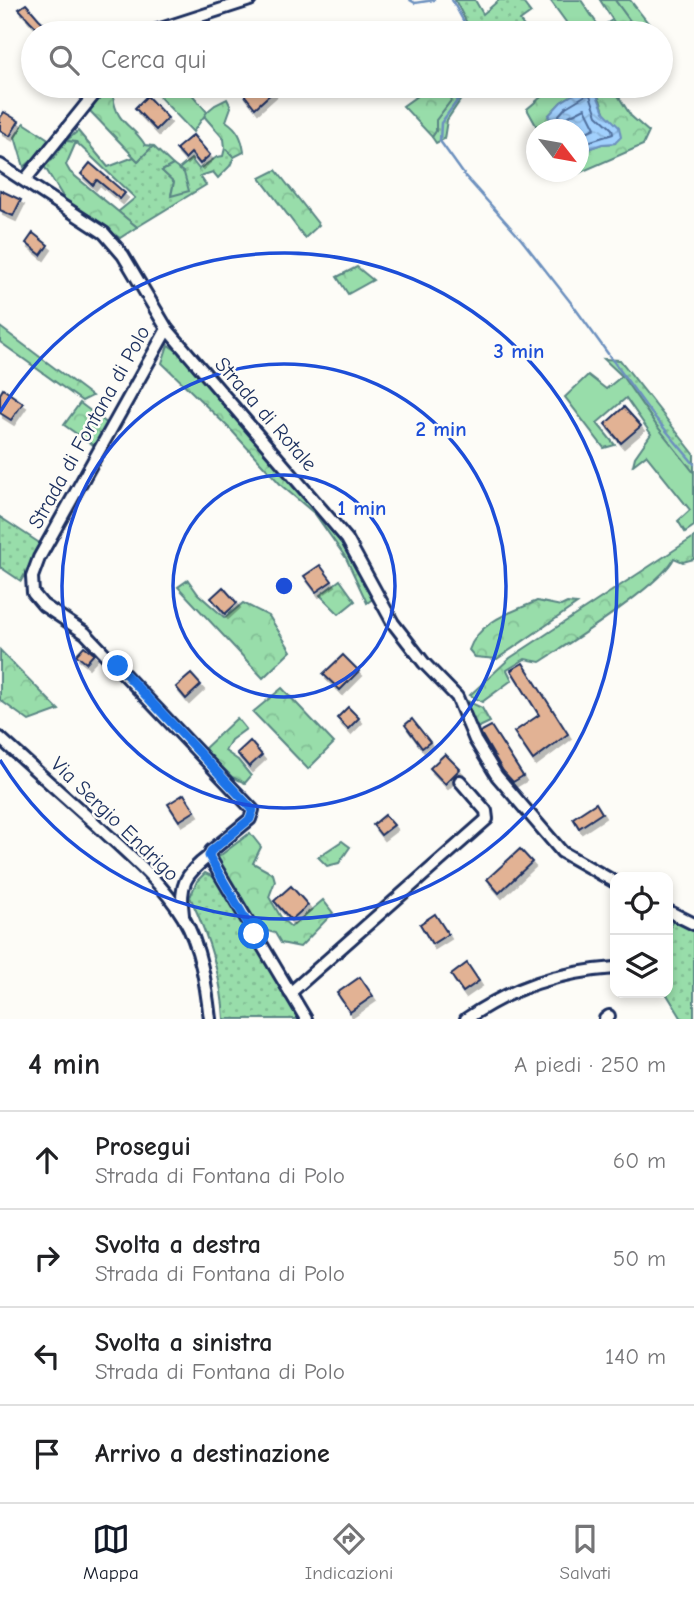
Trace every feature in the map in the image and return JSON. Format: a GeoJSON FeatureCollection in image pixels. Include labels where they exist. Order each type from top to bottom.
{"type":"FeatureCollection","features":[{"type":"Feature","properties":{"kind":"street"},"geometry":{"type":"LineString","coordinates":[[185,21],[250,0]]}},
{"type":"Feature","properties":{"kind":"street"},"geometry":{"type":"LineString","coordinates":[[25,180],[91,98]]}},
{"type":"Feature","properties":{"kind":"street","name":"Strada di Fontana di Polo"},"geometry":{"type":"LineString","coordinates":[[0,165],[104,233],[123,255],[167,329],[39,558],[32,577],[33,593],[43,606],[85,633],[253,810],[250,819],[211,851],[209,856]]}},
{"type":"Feature","properties":{"kind":"street","name":"Strada di Rotale"},"geometry":{"type":"LineString","coordinates":[[167,329],[347,539],[393,623],[424,663],[457,696],[475,740],[497,776],[562,852],[610,879]]}},
{"type":"Feature","properties":{"kind":"street","name":"Via Sergio Endrigo"},"geometry":{"type":"LineString","coordinates":[[0,738],[163,889],[184,918],[195,947],[205,980],[210,1019]]}},
{"type":"Feature","properties":{"kind":"street"},"geometry":{"type":"LineString","coordinates":[[290,993],[487,819],[486,811],[460,781]]}},
{"type":"Feature","properties":{"kind":"street"},"geometry":{"type":"LineString","coordinates":[[184,918],[180,894],[194,867],[209,856],[306,1019]]}},
{"type":"Feature","properties":{"kind":"street"},"geometry":{"type":"LineString","coordinates":[[673,914],[694,924]]}},
{"type":"Feature","properties":{"kind":"street"},"geometry":{"type":"LineString","coordinates":[[466,1019],[536,981],[610,968]]}},
{"type":"Feature","properties":{"kind":"green space"},"geometry":{"type":"Polygon","coordinates":[[[455,0],[475,0],[483,14],[499,0],[521,0],[531,13],[520,21],[466,21],[455,0]]]}},
{"type":"Feature","properties":{"kind":"green space"},"geometry":{"type":"Polygon","coordinates":[[[550,0],[581,0],[595,21],[565,21],[550,0]]]}},
{"type":"Feature","properties":{"kind":"green space"},"geometry":{"type":"Polygon","coordinates":[[[600,0],[615,0],[630,21],[613,21],[600,0]]]}},
{"type":"Feature","properties":{"kind":"green space"},"geometry":{"type":"Polygon","coordinates":[[[615,0],[630,0],[647,21],[630,21],[615,0]]]}},
{"type":"Feature","properties":{"kind":"green space"},"geometry":{"type":"Polygon","coordinates":[[[98,98],[114,98],[121,118],[145,145],[153,146],[138,161],[90,111],[98,98]]]}},
{"type":"Feature","properties":{"kind":"green space"},"geometry":{"type":"Polygon","coordinates":[[[161,98],[195,98],[207,112],[193,132],[161,98]]]}},
{"type":"Feature","properties":{"kind":"green space"},"geometry":{"type":"Polygon","coordinates":[[[414,98],[453,98],[436,120],[436,131],[432,137],[403,106],[414,98]]]}},
{"type":"Feature","properties":{"kind":"green space"},"geometry":{"type":"Polygon","coordinates":[[[453,98],[462,98],[447,120],[444,139],[436,143],[432,137],[436,131],[436,120],[453,98]]]}},
{"type":"Feature","properties":{"kind":"green space"},"geometry":{"type":"Polygon","coordinates":[[[540,98],[568,98],[549,115],[551,119],[532,119],[527,109],[540,98]]]}},
{"type":"Feature","properties":{"kind":"green space"},"geometry":{"type":"Polygon","coordinates":[[[599,98],[620,98],[631,116],[649,132],[643,145],[589,169],[589,149],[615,143],[599,98]]]}},
{"type":"Feature","properties":{"kind":"green space"},"geometry":{"type":"Polygon","coordinates":[[[227,99],[231,107],[226,121],[239,134],[244,152],[234,157],[225,148],[224,139],[203,115],[227,99]]]}},
{"type":"Feature","properties":{"kind":"green space"},"geometry":{"type":"Polygon","coordinates":[[[24,123],[50,140],[24,167],[15,137],[24,123]]]}},
{"type":"Feature","properties":{"kind":"green space"},"geometry":{"type":"Polygon","coordinates":[[[78,131],[108,167],[134,157],[138,161],[153,146],[173,165],[162,171],[174,182],[171,195],[184,173],[179,169],[191,159],[199,169],[223,156],[225,148],[234,157],[230,166],[218,178],[213,172],[200,176],[206,185],[137,227],[118,212],[135,198],[76,142],[66,141],[78,131]]]}},
{"type":"Feature","properties":{"kind":"green space"},"geometry":{"type":"Polygon","coordinates":[[[66,141],[76,142],[66,165],[70,172],[137,227],[120,238],[65,200],[44,166],[66,141]]]}},
{"type":"Feature","properties":{"kind":"green space"},"geometry":{"type":"Polygon","coordinates":[[[173,165],[184,173],[189,191],[171,196],[174,182],[162,171],[173,165]]]}},
{"type":"Feature","properties":{"kind":"green space"},"geometry":{"type":"Polygon","coordinates":[[[276,170],[319,225],[305,238],[260,178],[276,170]]]}},
{"type":"Feature","properties":{"kind":"green space"},"geometry":{"type":"Polygon","coordinates":[[[357,267],[373,280],[348,294],[337,277],[357,267]]]}},
{"type":"Feature","properties":{"kind":"green space"},"geometry":{"type":"Polygon","coordinates":[[[0,327],[92,396],[82,401],[0,342],[0,327]]]}},
{"type":"Feature","properties":{"kind":"green space"},"geometry":{"type":"Polygon","coordinates":[[[168,345],[189,359],[224,404],[319,511],[350,553],[374,598],[367,603],[346,558],[315,514],[282,486],[232,431],[162,363],[168,345]]]}},
{"type":"Feature","properties":{"kind":"green space"},"geometry":{"type":"Polygon","coordinates":[[[604,359],[620,360],[694,454],[694,473],[622,376],[604,359]]]}},
{"type":"Feature","properties":{"kind":"green space"},"geometry":{"type":"Polygon","coordinates":[[[588,375],[606,389],[622,376],[694,473],[694,526],[685,532],[678,521],[690,510],[646,455],[633,465],[635,457],[651,434],[626,398],[597,423],[615,445],[604,448],[565,397],[588,375]]]}},
{"type":"Feature","properties":{"kind":"green space"},"geometry":{"type":"Polygon","coordinates":[[[80,403],[108,424],[94,446],[64,425],[80,403]]]}},
{"type":"Feature","properties":{"kind":"green space"},"geometry":{"type":"Polygon","coordinates":[[[0,517],[41,544],[21,581],[0,567],[0,517]]]}},
{"type":"Feature","properties":{"kind":"green space"},"geometry":{"type":"Polygon","coordinates":[[[694,537],[694,559],[683,562],[674,558],[652,583],[592,628],[540,662],[525,659],[507,670],[512,680],[482,702],[470,695],[510,658],[694,537]]]}},
{"type":"Feature","properties":{"kind":"green space"},"geometry":{"type":"Polygon","coordinates":[[[188,580],[198,594],[225,618],[243,603],[269,616],[291,651],[263,678],[178,587],[188,580]]]}},
{"type":"Feature","properties":{"kind":"green space"},"geometry":{"type":"Polygon","coordinates":[[[340,580],[355,601],[339,614],[320,595],[340,580]]]}},
{"type":"Feature","properties":{"kind":"green space"},"geometry":{"type":"Polygon","coordinates":[[[537,601],[561,606],[567,603],[577,604],[497,659],[475,657],[469,650],[480,632],[488,625],[537,601]]]}},
{"type":"Feature","properties":{"kind":"green space"},"geometry":{"type":"Polygon","coordinates":[[[0,650],[59,710],[29,721],[0,700],[0,650]]]}},
{"type":"Feature","properties":{"kind":"green space"},"geometry":{"type":"Polygon","coordinates":[[[282,688],[334,743],[308,769],[253,712],[282,688]]]}},
{"type":"Feature","properties":{"kind":"green space"},"geometry":{"type":"Polygon","coordinates":[[[467,701],[482,708],[490,722],[475,729],[467,701]]]}},
{"type":"Feature","properties":{"kind":"green space"},"geometry":{"type":"Polygon","coordinates":[[[237,718],[246,729],[231,740],[225,751],[238,760],[251,776],[245,783],[232,777],[204,749],[237,718]]]}},
{"type":"Feature","properties":{"kind":"green space"},"geometry":{"type":"Polygon","coordinates":[[[250,833],[261,847],[253,863],[273,874],[275,881],[269,897],[282,919],[291,927],[323,900],[333,913],[300,947],[281,943],[275,933],[256,928],[217,858],[250,833]]]}},
{"type":"Feature","properties":{"kind":"green space"},"geometry":{"type":"Polygon","coordinates":[[[342,841],[350,847],[339,863],[327,866],[318,857],[342,841]]]}},
{"type":"Feature","properties":{"kind":"green space"},"geometry":{"type":"Polygon","coordinates":[[[205,873],[216,878],[300,1019],[224,1019],[213,956],[190,897],[197,881],[205,873]]]}},
{"type":"Feature","properties":{"kind":"green space"},"geometry":{"type":"Polygon","coordinates":[[[673,921],[694,930],[694,1019],[682,1019],[669,998],[673,998],[673,921]]]}},
{"type":"Feature","properties":{"kind":"water"},"geometry":{"type":"Polygon","coordinates":[[[568,98],[598,98],[604,112],[619,127],[621,137],[615,143],[589,149],[589,119],[550,119],[548,116],[568,98]]]}},
{"type":"Feature","properties":{"kind":"building"},"geometry":{"type":"Polygon","coordinates":[[[26,4],[41,21],[30,21],[19,9],[26,4]]]}},
{"type":"Feature","properties":{"kind":"building"},"geometry":{"type":"Polygon","coordinates":[[[145,98],[149,98],[168,118],[156,130],[135,108],[145,98]]]}},
{"type":"Feature","properties":{"kind":"building"},"geometry":{"type":"Polygon","coordinates":[[[247,98],[266,98],[255,108],[247,98]]]}},
{"type":"Feature","properties":{"kind":"building"},"geometry":{"type":"Polygon","coordinates":[[[4,112],[19,121],[10,136],[0,130],[0,118],[4,112]]]}},
{"type":"Feature","properties":{"kind":"building"},"geometry":{"type":"Polygon","coordinates":[[[193,135],[210,155],[200,164],[191,153],[185,159],[176,149],[193,135]]]}},
{"type":"Feature","properties":{"kind":"building"},"geometry":{"type":"Polygon","coordinates":[[[90,163],[125,193],[120,199],[97,180],[93,185],[81,174],[90,163]]]}},
{"type":"Feature","properties":{"kind":"building"},"geometry":{"type":"Polygon","coordinates":[[[0,190],[21,200],[13,216],[0,210],[0,190]]]}},
{"type":"Feature","properties":{"kind":"building"},"geometry":{"type":"Polygon","coordinates":[[[33,233],[48,245],[41,255],[26,243],[33,233]]]}},
{"type":"Feature","properties":{"kind":"building"},"geometry":{"type":"Polygon","coordinates":[[[3,389],[23,403],[11,420],[0,413],[0,394],[3,389]]]}},
{"type":"Feature","properties":{"kind":"building"},"geometry":{"type":"Polygon","coordinates":[[[624,407],[641,426],[621,443],[605,424],[624,407]]]}},
{"type":"Feature","properties":{"kind":"building"},"geometry":{"type":"Polygon","coordinates":[[[320,565],[332,581],[316,592],[304,576],[320,565]]]}},
{"type":"Feature","properties":{"kind":"building"},"geometry":{"type":"Polygon","coordinates":[[[223,587],[237,603],[225,614],[211,598],[223,587]]]}},
{"type":"Feature","properties":{"kind":"building"},"geometry":{"type":"Polygon","coordinates":[[[84,646],[94,654],[86,663],[76,655],[84,646]]]}},
{"type":"Feature","properties":{"kind":"building"},"geometry":{"type":"Polygon","coordinates":[[[343,655],[359,671],[340,690],[323,674],[343,655]]]}},
{"type":"Feature","properties":{"kind":"building"},"geometry":{"type":"Polygon","coordinates":[[[523,663],[568,734],[533,760],[514,732],[539,715],[511,670],[523,663]]]}},
{"type":"Feature","properties":{"kind":"building"},"geometry":{"type":"Polygon","coordinates":[[[191,674],[201,685],[186,699],[176,687],[191,674]]]}},
{"type":"Feature","properties":{"kind":"building"},"geometry":{"type":"Polygon","coordinates":[[[348,707],[359,718],[348,729],[337,718],[348,707]]]}},
{"type":"Feature","properties":{"kind":"building"},"geometry":{"type":"Polygon","coordinates":[[[412,719],[430,742],[422,748],[405,725],[412,719]]]}},
{"type":"Feature","properties":{"kind":"building"},"geometry":{"type":"Polygon","coordinates":[[[491,726],[523,776],[513,782],[503,771],[480,732],[491,726]]]}},
{"type":"Feature","properties":{"kind":"building"},"geometry":{"type":"Polygon","coordinates":[[[250,741],[262,755],[249,767],[237,753],[250,741]]]}},
{"type":"Feature","properties":{"kind":"building"},"geometry":{"type":"Polygon","coordinates":[[[445,754],[460,769],[445,784],[430,768],[445,754]]]}},
{"type":"Feature","properties":{"kind":"building"},"geometry":{"type":"Polygon","coordinates":[[[184,794],[195,811],[179,821],[168,804],[184,794]]]}},
{"type":"Feature","properties":{"kind":"building"},"geometry":{"type":"Polygon","coordinates":[[[596,803],[602,813],[579,828],[573,818],[596,803]]]}},
{"type":"Feature","properties":{"kind":"building"},"geometry":{"type":"Polygon","coordinates":[[[385,815],[394,825],[381,835],[373,825],[385,815]]]}},
{"type":"Feature","properties":{"kind":"building"},"geometry":{"type":"Polygon","coordinates":[[[520,849],[532,862],[499,893],[487,879],[520,849]]]}},
{"type":"Feature","properties":{"kind":"building"},"geometry":{"type":"Polygon","coordinates":[[[291,886],[308,905],[291,920],[274,901],[291,886]]]}},
{"type":"Feature","properties":{"kind":"building"},"geometry":{"type":"Polygon","coordinates":[[[435,914],[448,934],[432,944],[420,924],[435,914]]]}},
{"type":"Feature","properties":{"kind":"building"},"geometry":{"type":"Polygon","coordinates":[[[467,963],[479,981],[463,992],[451,975],[467,963]]]}},
{"type":"Feature","properties":{"kind":"building"},"geometry":{"type":"Polygon","coordinates":[[[360,977],[373,996],[350,1012],[337,993],[360,977]]]}},
{"type":"Feature","properties":{"kind":"waterway"},"geometry":{"type":"LineString","coordinates":[[410,0],[415,3],[434,0]]}},
{"type":"Feature","properties":{"kind":"waterway"},"geometry":{"type":"LineString","coordinates":[[452,0],[463,21]]}},
{"type":"Feature","properties":{"kind":"waterway"},"geometry":{"type":"LineString","coordinates":[[459,98],[441,123],[440,141],[465,176],[521,239],[648,409],[694,464]]}},
{"type":"Feature","properties":{"kind":"route"},"geometry":{"type":"LineString","coordinates":[[118,666],[253,810],[250,819],[211,851],[209,856],[254,934]]}}]}
